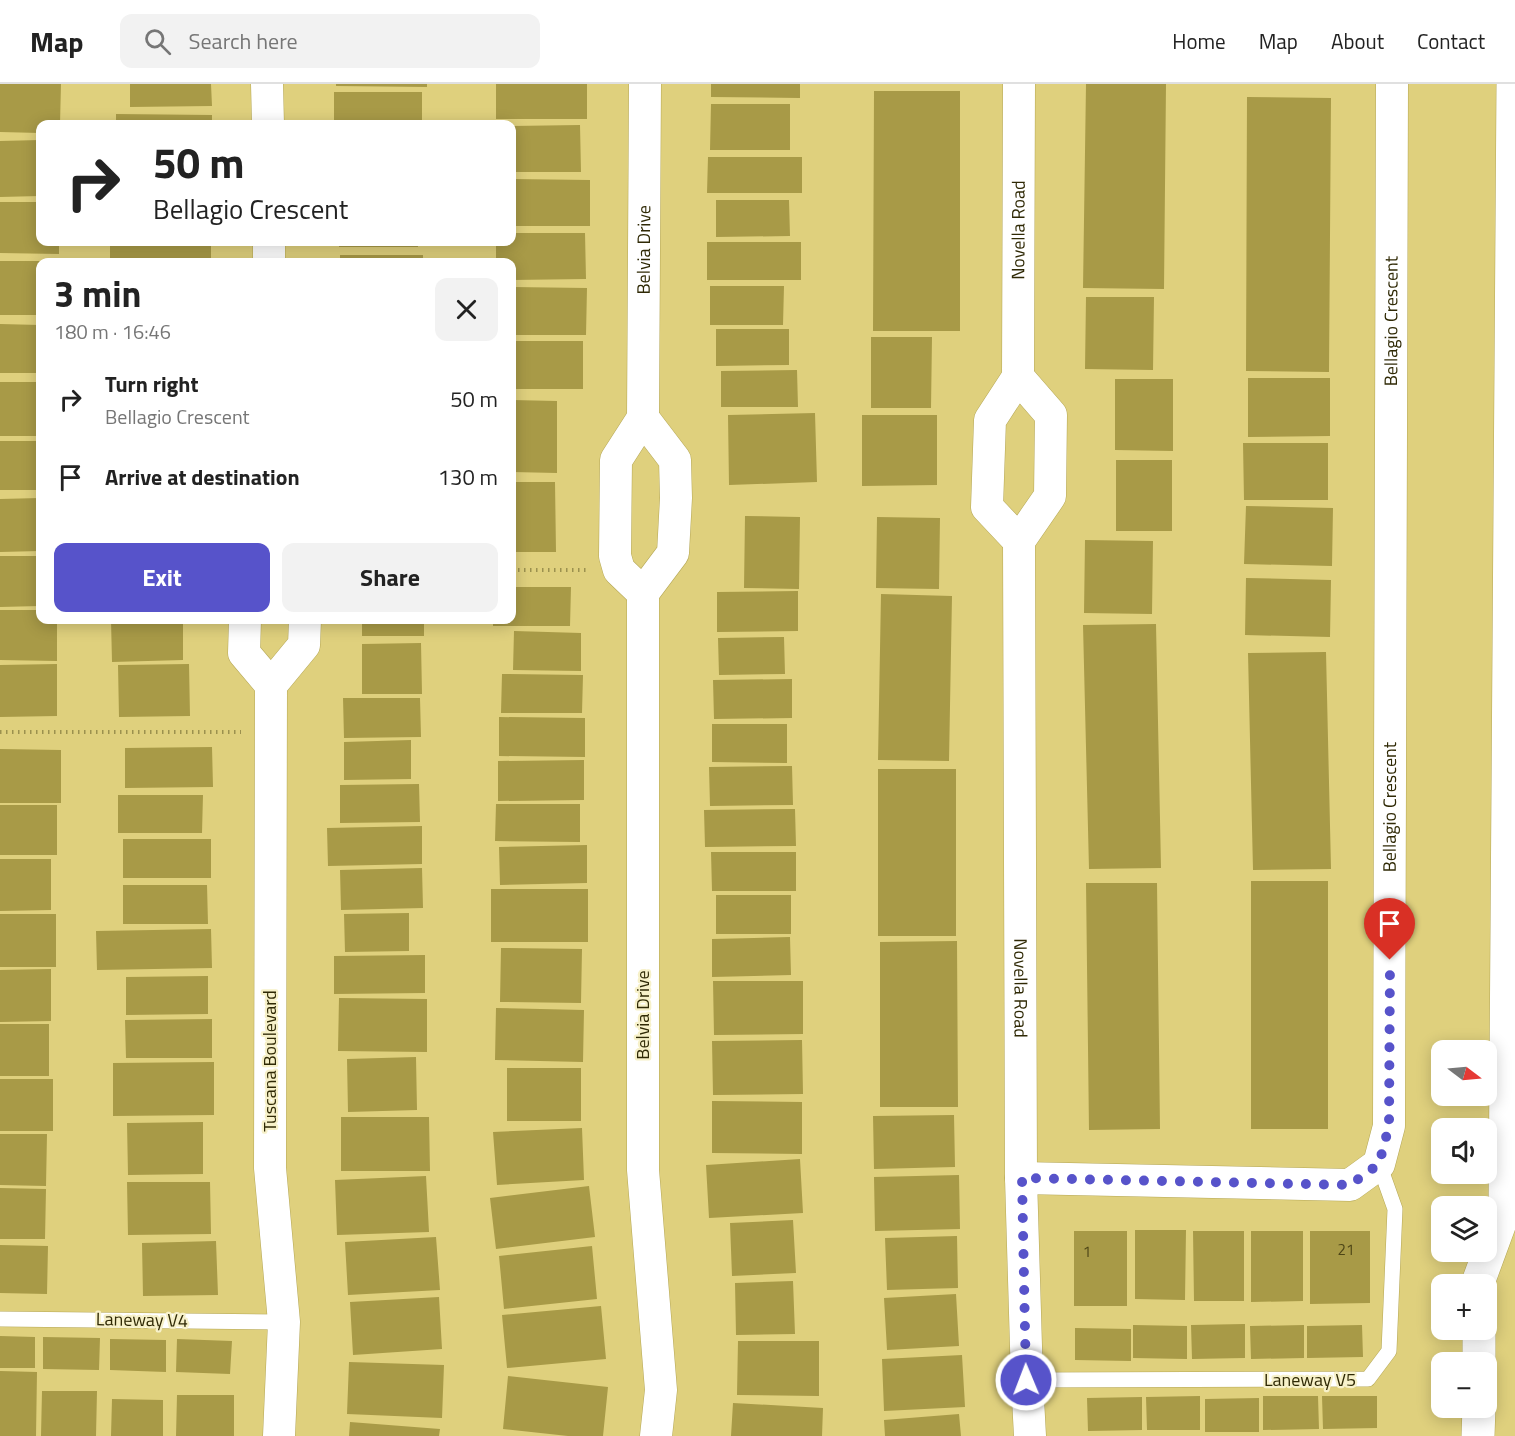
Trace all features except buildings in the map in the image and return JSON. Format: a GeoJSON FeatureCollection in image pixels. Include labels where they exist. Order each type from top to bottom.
{"type":"FeatureCollection","features":[{"type":"Feature","properties":{"kind":"main road"},"geometry":{"type":"LineString","coordinates":[[1482,1274],[1510,1219],[1513,84]]}},
{"type":"Feature","properties":{"kind":"main road"},"geometry":{"type":"LineString","coordinates":[[1479,1418],[1479,1436]]}},
{"type":"Feature","properties":{"kind":"street"},"geometry":{"type":"LineString","coordinates":[[267,84],[268,120]]}},
{"type":"Feature","properties":{"kind":"street","name":"Belvia Drive"},"geometry":{"type":"LineString","coordinates":[[644,418],[645,84]]}},
{"type":"Feature","properties":{"kind":"street","name":"Novella Road"},"geometry":{"type":"LineString","coordinates":[[1018,377],[1019,84]]}},
{"type":"Feature","properties":{"kind":"street","name":"Bellagio Crescent"},"geometry":{"type":"LineString","coordinates":[[1379,1164],[1389,1126],[1392,84]]}},
{"type":"Feature","properties":{"kind":"street"},"geometry":{"type":"LineString","coordinates":[[1018,377],[1051,415],[1050,496],[1018,541],[987,507],[990,420],[1018,377]]}},
{"type":"Feature","properties":{"kind":"street"},"geometry":{"type":"LineString","coordinates":[[644,418],[675,460],[676,501],[673,553],[643,593],[619,570],[615,556],[616,460],[644,418]]}},
{"type":"Feature","properties":{"kind":"street","name":"Novella Road"},"geometry":{"type":"LineString","coordinates":[[1018,541],[1022,1178],[1026,1380],[1030,1436]]}},
{"type":"Feature","properties":{"kind":"street","name":"Belvia Drive"},"geometry":{"type":"LineString","coordinates":[[643,593],[643,1170],[661,1390],[656,1436]]}},
{"type":"Feature","properties":{"kind":"street"},"geometry":{"type":"LineString","coordinates":[[245,624],[244,653],[271,685],[304,645],[305,624]]}},
{"type":"Feature","properties":{"kind":"street","name":"Tuscana Boulevard"},"geometry":{"type":"LineString","coordinates":[[271,685],[270,1168],[284,1322],[279,1436]]}},
{"type":"Feature","properties":{"kind":"street"},"geometry":{"type":"LineString","coordinates":[[1022,1178],[1350,1185],[1379,1164]]}},
{"type":"Feature","properties":{"kind":"lane","name":"Laneway V5"},"geometry":{"type":"LineString","coordinates":[[1026,1380],[1368,1379],[1389,1351],[1390,1339],[1395,1209],[1379,1164]]}},
{"type":"Feature","properties":{"kind":"lane","name":"Laneway V4"},"geometry":{"type":"LineString","coordinates":[[0,1318],[284,1322]]}},
{"type":"Feature","properties":{"kind":"path"},"geometry":{"type":"LineString","coordinates":[[516,570],[619,570]]}},
{"type":"Feature","properties":{"kind":"path"},"geometry":{"type":"LineString","coordinates":[[0,732],[272,732]]}},
{"type":"Feature","properties":{"kind":"route"},"geometry":{"type":"LineString","coordinates":[[1026,1380],[1022,1178],[1350,1185],[1379,1164],[1389,1126],[1390,960]]}}]}
